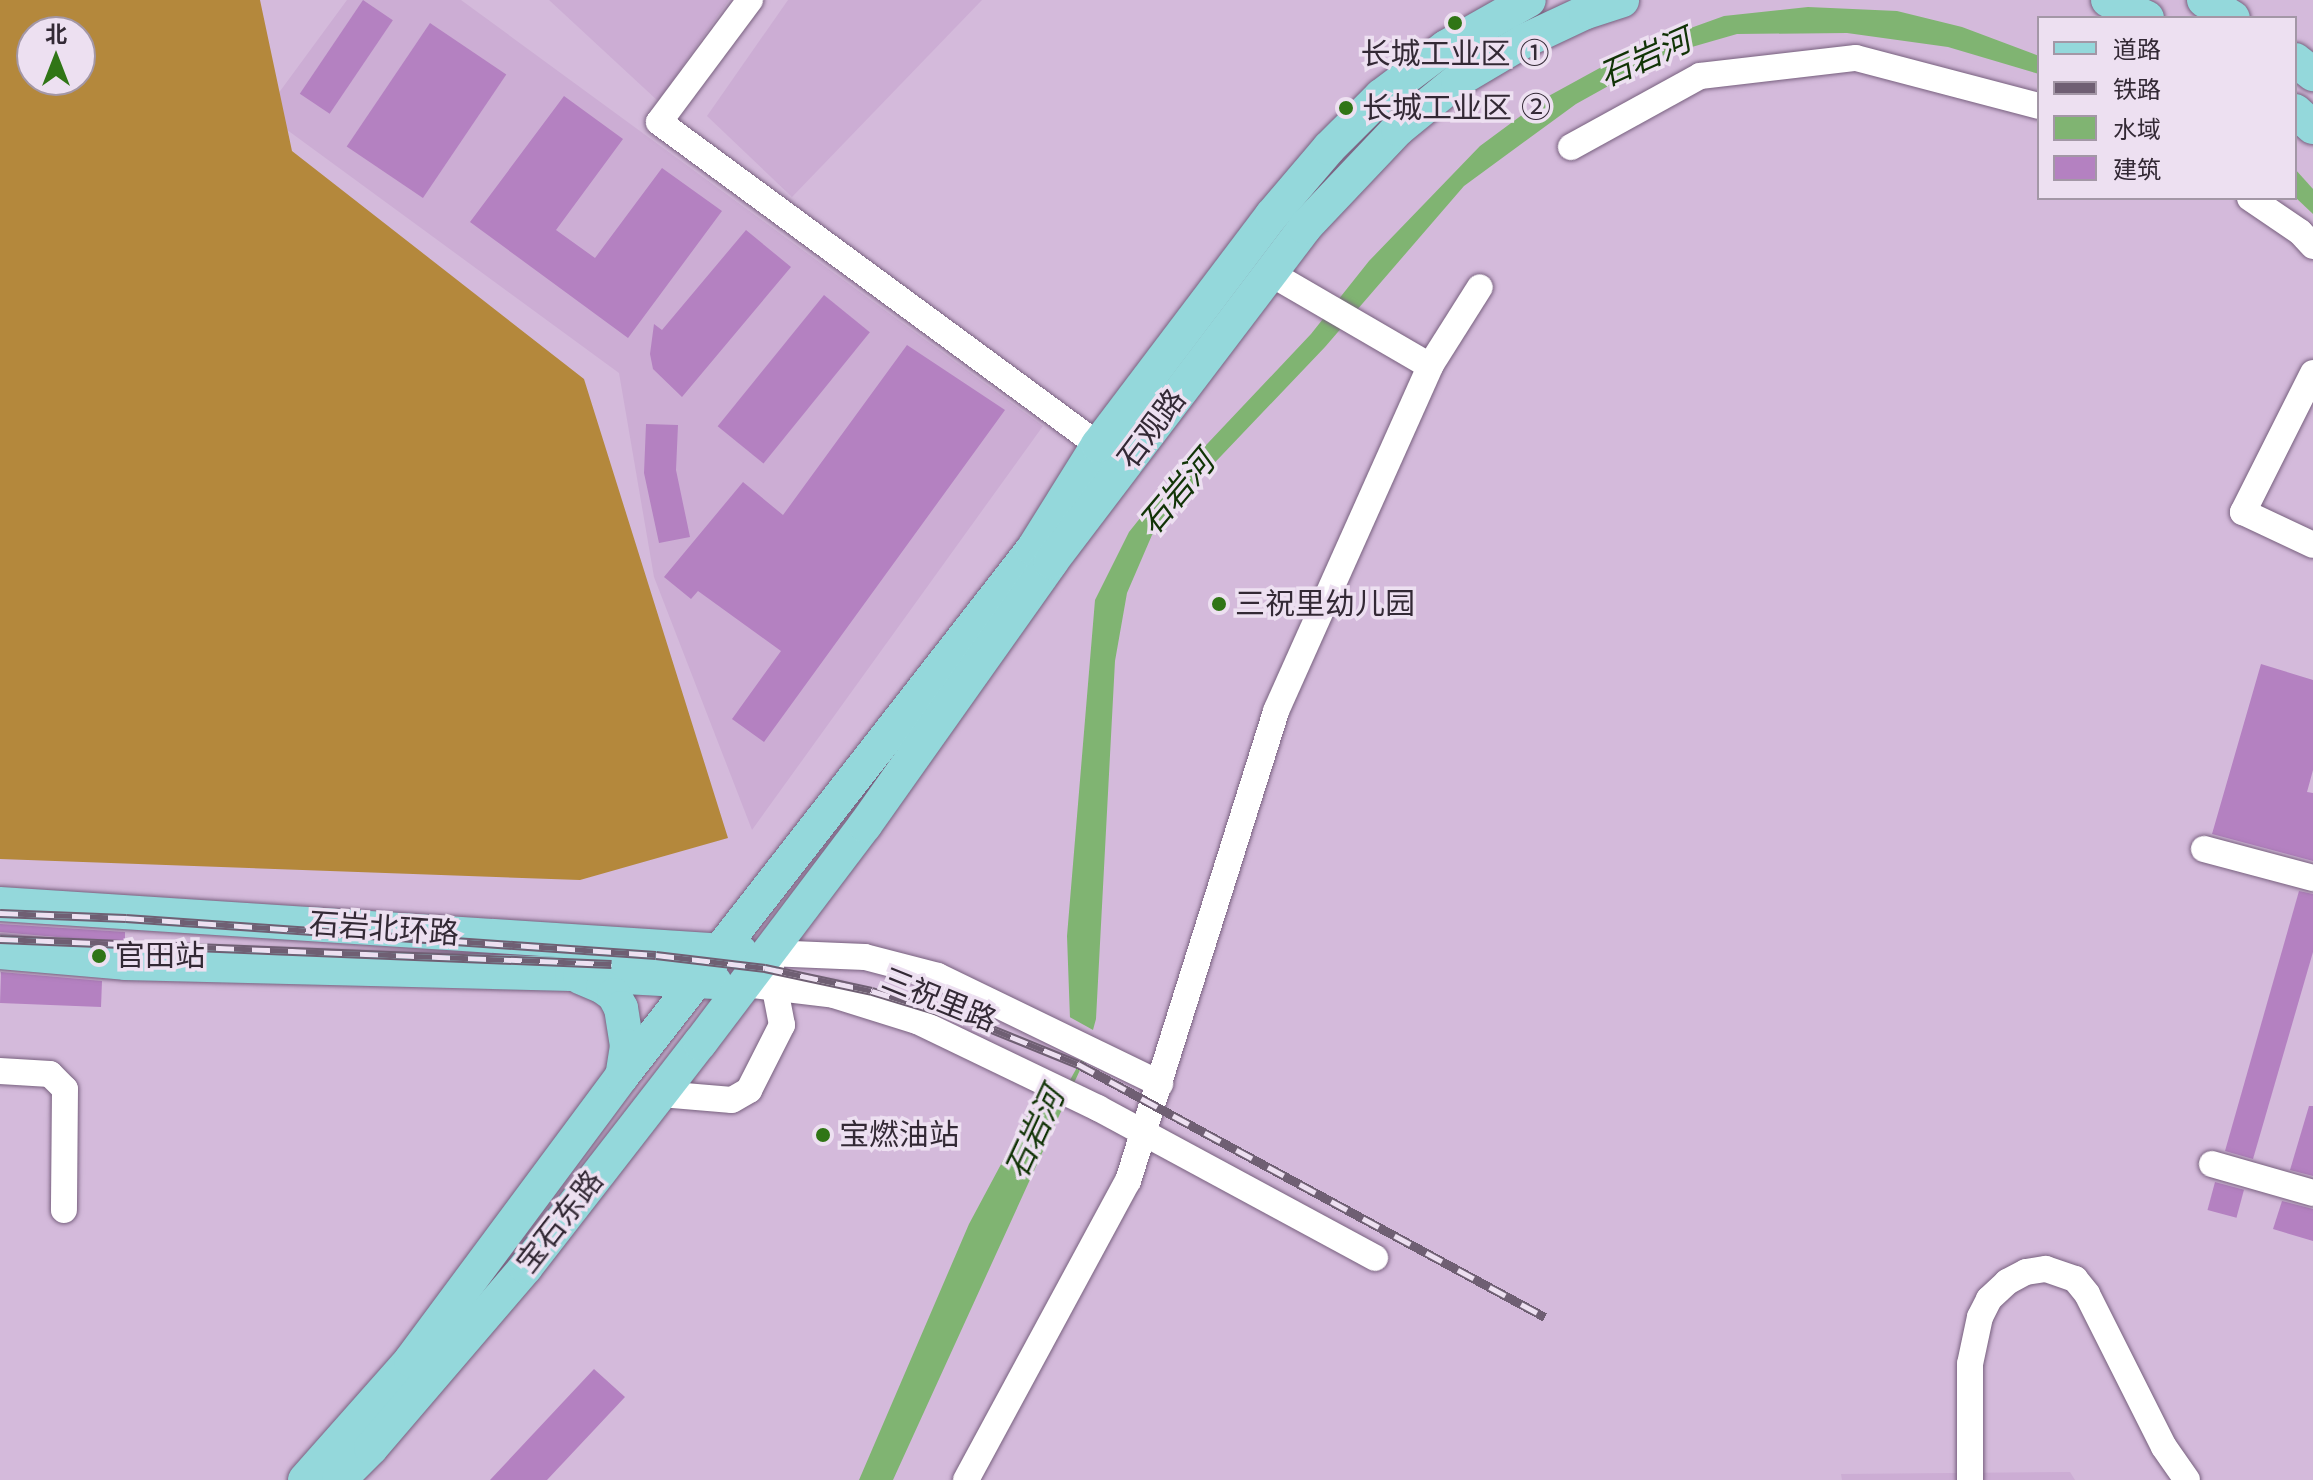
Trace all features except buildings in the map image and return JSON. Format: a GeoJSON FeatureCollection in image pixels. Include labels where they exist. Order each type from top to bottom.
{"type":"FeatureCollection","features":[{"type":"Feature","properties":{"kind":"main road","name":"石观路"},"geometry":{"type":"LineString","coordinates":[[722,951],[1033,549],[1098,445],[1272,215],[1329,148],[1381,96],[1446,47],[1529,0]]}},
{"type":"Feature","properties":{"kind":"main road","name":"石观路"},"geometry":{"type":"LineString","coordinates":[[768,953],[865,825],[1051,562],[1270,273],[1354,172],[1398,129],[1458,80],[1524,41],[1622,0]]}},
{"type":"Feature","properties":{"kind":"main road"},"geometry":{"type":"LineString","coordinates":[[2106,0],[2142,16]]}},
{"type":"Feature","properties":{"kind":"main road"},"geometry":{"type":"LineString","coordinates":[[2204,0],[2230,16]]}},
{"type":"Feature","properties":{"kind":"main road"},"geometry":{"type":"LineString","coordinates":[[2297,62],[2313,74]]}},
{"type":"Feature","properties":{"kind":"main road"},"geometry":{"type":"LineString","coordinates":[[2297,113],[2313,127]]}},
{"type":"Feature","properties":{"kind":"main road","name":"石岩北环路"},"geometry":{"type":"LineString","coordinates":[[0,904],[768,953]]}},
{"type":"Feature","properties":{"kind":"main road","name":"宝石东路"},"geometry":{"type":"LineString","coordinates":[[305,1480],[411,1360],[622,1076],[722,951]]}},
{"type":"Feature","properties":{"kind":"main road","name":"石岩北环路"},"geometry":{"type":"LineString","coordinates":[[0,952],[125,963],[572,974],[760,986]]}},
{"type":"Feature","properties":{"kind":"main road","name":"宝石东路"},"geometry":{"type":"LineString","coordinates":[[339,1480],[371,1448],[526,1267],[661,1094],[760,986],[768,953]]}},
{"type":"Feature","properties":{"kind":"main road"},"geometry":{"type":"LineString","coordinates":[[572,974],[603,987],[614,995],[621,1008],[627,1046],[622,1076]]}},
{"type":"Feature","properties":{"kind":"street"},"geometry":{"type":"LineString","coordinates":[[750,0],[659,122],[1098,445]]}},
{"type":"Feature","properties":{"kind":"street"},"geometry":{"type":"LineString","coordinates":[[1571,147],[1700,76],[1856,58],[2037,105]]}},
{"type":"Feature","properties":{"kind":"street"},"geometry":{"type":"LineString","coordinates":[[2253,200],[2300,232],[2313,246]]}},
{"type":"Feature","properties":{"kind":"street"},"geometry":{"type":"LineString","coordinates":[[1270,273],[1430,366]]}},
{"type":"Feature","properties":{"kind":"street"},"geometry":{"type":"LineString","coordinates":[[966,1480],[1128,1181],[1276,711],[1430,366],[1480,287]]}},
{"type":"Feature","properties":{"kind":"street"},"geometry":{"type":"LineString","coordinates":[[2313,373],[2243,512],[2313,545]]}},
{"type":"Feature","properties":{"kind":"street"},"geometry":{"type":"LineString","coordinates":[[2204,849],[2313,878]]}},
{"type":"Feature","properties":{"kind":"street","name":"三祝里路"},"geometry":{"type":"LineString","coordinates":[[768,953],[865,957],[905,966],[974,991],[1160,1084]]}},
{"type":"Feature","properties":{"kind":"street"},"geometry":{"type":"LineString","coordinates":[[661,1094],[732,1100],[744,1095],[782,1025],[760,986]]}},
{"type":"Feature","properties":{"kind":"street","name":"三祝里路"},"geometry":{"type":"LineString","coordinates":[[760,986],[834,995],[879,1008],[1023,1071],[1375,1258]]}},
{"type":"Feature","properties":{"kind":"street"},"geometry":{"type":"LineString","coordinates":[[0,1071],[50,1074],[65,1089],[64,1210]]}},
{"type":"Feature","properties":{"kind":"street"},"geometry":{"type":"LineString","coordinates":[[2212,1164],[2313,1193]]}},
{"type":"Feature","properties":{"kind":"street"},"geometry":{"type":"LineString","coordinates":[[1970,1480],[1972,1341],[1989,1299],[2007,1282],[2026,1272],[2046,1269],[2075,1279],[2164,1447],[2187,1480]]}},
{"type":"Feature","properties":{"kind":"shaded area"},"geometry":{"type":"Polygon","coordinates":[[[0,0],[260,0],[292,151],[584,379],[728,838],[580,880],[0,859],[0,0]]]}},
{"type":"Feature","properties":{"kind":"shaded area"},"geometry":{"type":"Polygon","coordinates":[[[347,0],[461,0],[1043,426],[752,830],[654,577],[619,373],[264,113],[347,0]]]}},
{"type":"Feature","properties":{"kind":"shaded area"},"geometry":{"type":"Polygon","coordinates":[[[549,0],[729,0],[658,101],[549,0]]]}},
{"type":"Feature","properties":{"kind":"shaded area"},"geometry":{"type":"Polygon","coordinates":[[[788,0],[982,0],[792,197],[707,116],[788,0]]]}},
{"type":"Feature","properties":{"kind":"shaded area"},"geometry":{"type":"Polygon","coordinates":[[[2070,1472],[2075,1480],[1842,1480],[1841,1474],[2070,1472]]]}},
{"type":"Feature","properties":{"kind":"water","name":"石岩河"},"geometry":{"type":"Polygon","coordinates":[[[1808,7],[1897,11],[1962,27],[2037,55],[2037,73],[1948,47],[1847,33],[1737,34],[1664,55],[1576,104],[1464,186],[1325,347],[1182,497],[1152,535],[1127,593],[1115,661],[1096,1019],[1085,1059],[893,1480],[859,1480],[969,1224],[1030,1110],[1070,1019],[1067,936],[1095,600],[1129,532],[1157,497],[1311,334],[1369,261],[1480,146],[1545,98],[1638,47],[1724,16],[1808,7]]]}},
{"type":"Feature","properties":{"kind":"water"},"geometry":{"type":"Polygon","coordinates":[[[2297,171],[2313,189],[2313,214],[2297,199],[2297,171]]]}},
{"type":"Feature","properties":{"kind":"pier"},"geometry":{"type":"Polygon","coordinates":[[[1066,1015],[1097,1032],[1053,1111],[1022,1094],[1066,1015]]]}},
{"type":"Feature","properties":{"kind":"railway"},"geometry":{"type":"LineString","coordinates":[[0,913],[126,918],[656,955],[765,968],[872,991],[977,1023],[1078,1064],[1545,1317]]}},
{"type":"Feature","properties":{"kind":"railway"},"geometry":{"type":"LineString","coordinates":[[0,939],[611,964]]}},
{"type":"Feature","properties":{"kind":"place","name":"长城工业区 ①"},"geometry":{"type":"Point","coordinates":[1455,23]}},
{"type":"Feature","properties":{"kind":"place","name":"长城工业区 ②"},"geometry":{"type":"Point","coordinates":[1346,108]}},
{"type":"Feature","properties":{"kind":"place","name":"三祝里幼儿园"},"geometry":{"type":"Point","coordinates":[1219,604]}},
{"type":"Feature","properties":{"kind":"place","name":"官田站"},"geometry":{"type":"Point","coordinates":[99,956]}},
{"type":"Feature","properties":{"kind":"place","name":"宝燃油站"},"geometry":{"type":"Point","coordinates":[823,1135]}}]}
